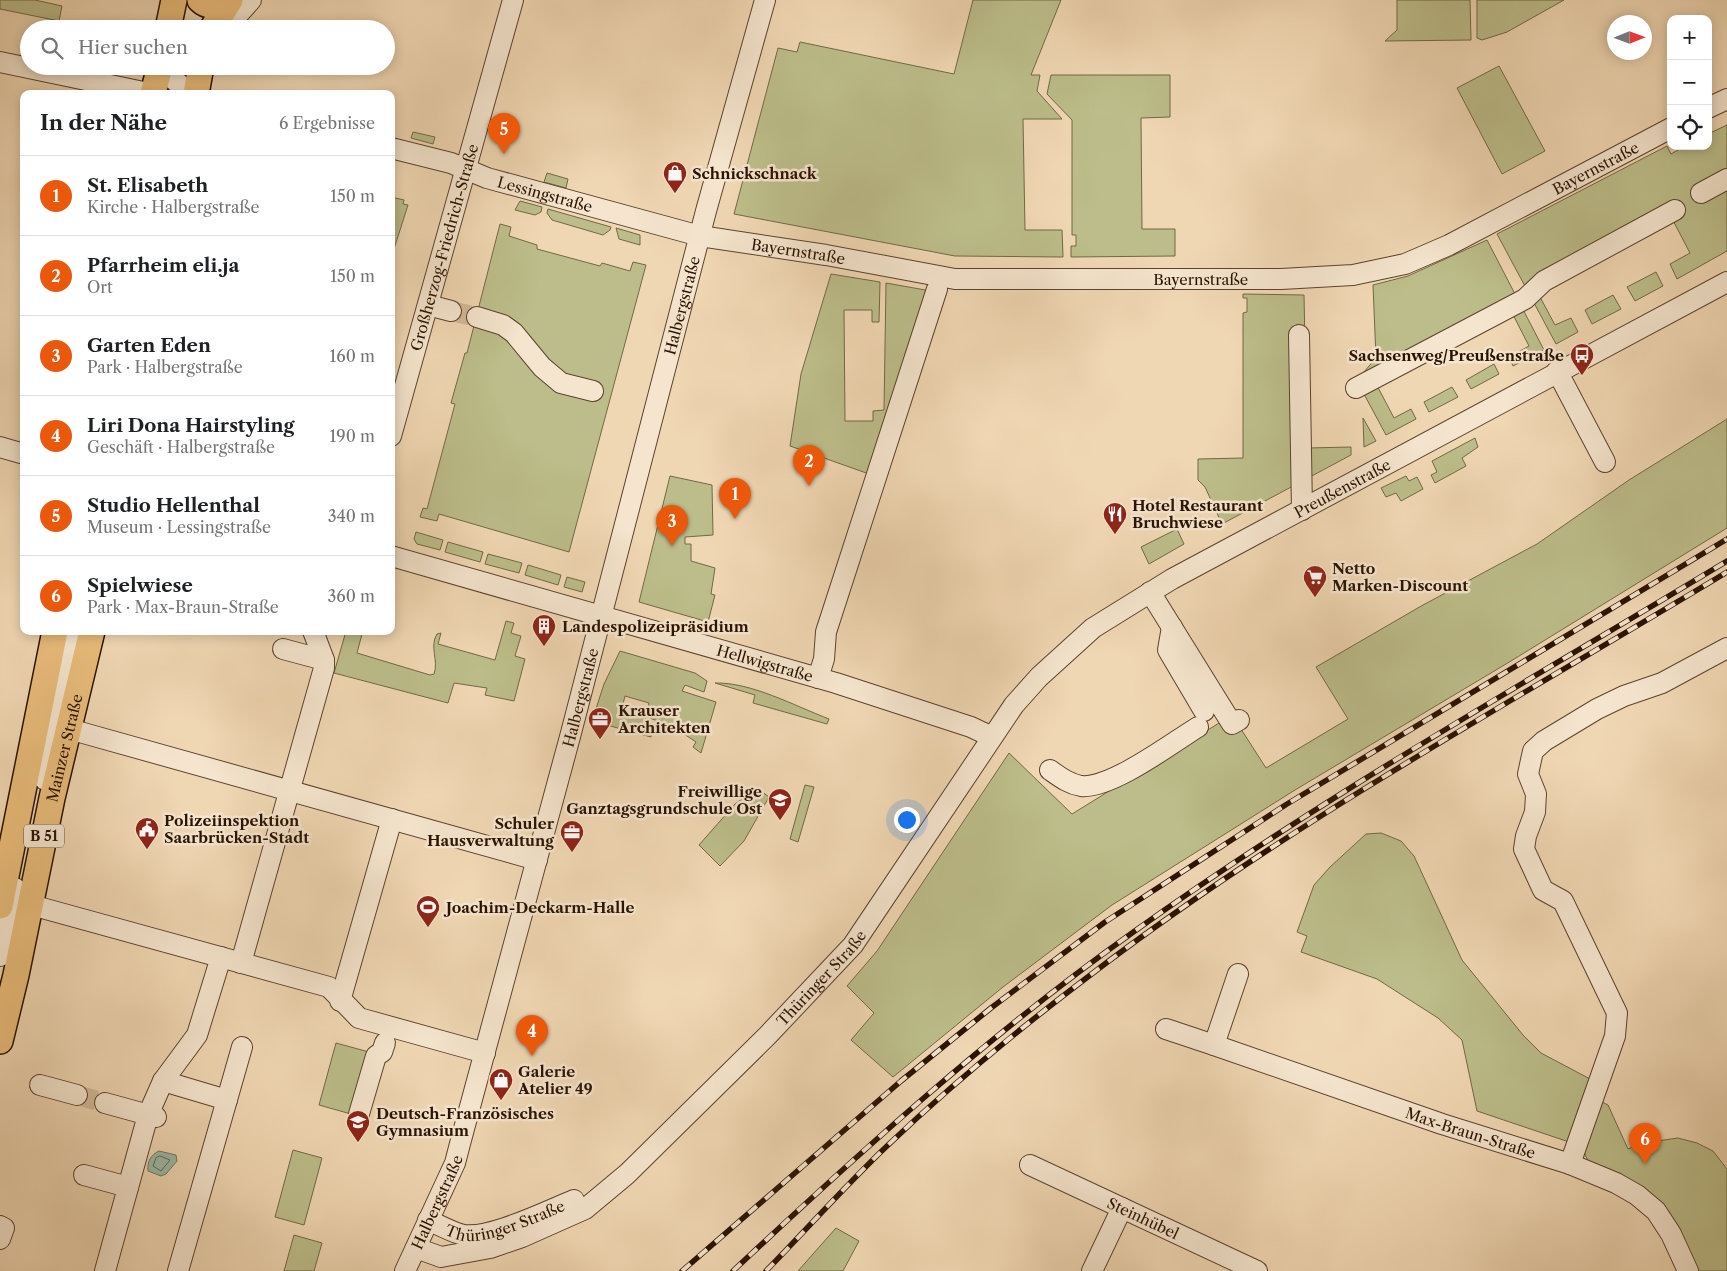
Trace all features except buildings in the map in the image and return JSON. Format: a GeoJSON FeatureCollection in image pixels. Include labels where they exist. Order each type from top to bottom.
{"type":"FeatureCollection","features":[{"type":"Feature","properties":{"kind":"main road"},"geometry":{"type":"LineString","coordinates":[[170,20],[174,0]]}},
{"type":"Feature","properties":{"kind":"main road"},"geometry":{"type":"LineString","coordinates":[[217,20],[224,1]]}},
{"type":"Feature","properties":{"kind":"main road"},"geometry":{"type":"LineString","coordinates":[[161,90],[188,75]]}},
{"type":"Feature","properties":{"kind":"main road","name":"Mainzer Straße"},"geometry":{"type":"LineString","coordinates":[[0,1041],[13,901],[54,635]]}},
{"type":"Feature","properties":{"kind":"main road","name":"Mainzer Straße"},"geometry":{"type":"LineString","coordinates":[[13,901],[69,729],[91,635]]}},
{"type":"Feature","properties":{"kind":"street"},"geometry":{"type":"LineString","coordinates":[[233,20],[251,0]]}},
{"type":"Feature","properties":{"kind":"street","name":"Großherzog-Friedrich-Straße"},"geometry":{"type":"LineString","coordinates":[[395,422],[513,0]]}},
{"type":"Feature","properties":{"kind":"street","name":"Halbergstraße"},"geometry":{"type":"LineString","coordinates":[[405,1271],[455,1163],[537,860],[700,236],[765,0]]}},
{"type":"Feature","properties":{"kind":"street"},"geometry":{"type":"LineString","coordinates":[[0,62],[20,66]]}},
{"type":"Feature","properties":{"kind":"street"},"geometry":{"type":"LineString","coordinates":[[62,75],[134,90]]}},
{"type":"Feature","properties":{"kind":"street"},"geometry":{"type":"LineString","coordinates":[[1712,106],[1727,99]]}},
{"type":"Feature","properties":{"kind":"street","name":"Bayernstraße"},"geometry":{"type":"LineString","coordinates":[[700,236],[787,248],[942,277],[973,280],[1292,278],[1353,275],[1405,264],[1449,245],[1667,130]]}},
{"type":"Feature","properties":{"kind":"street","name":"Lessingstraße"},"geometry":{"type":"LineString","coordinates":[[395,149],[466,169],[487,178],[700,236]]}},
{"type":"Feature","properties":{"kind":"street"},"geometry":{"type":"LineString","coordinates":[[1700,193],[1727,179]]}},
{"type":"Feature","properties":{"kind":"street"},"geometry":{"type":"LineString","coordinates":[[1356,388],[1525,299],[1544,281],[1675,210]]}},
{"type":"Feature","properties":{"kind":"street","name":"Preußenstraße"},"geometry":{"type":"LineString","coordinates":[[992,737],[1014,706],[1066,651],[1093,628],[1150,592],[1557,371],[1727,282]]}},
{"type":"Feature","properties":{"kind":"street"},"geometry":{"type":"LineString","coordinates":[[818,678],[824,659],[826,632],[937,289]]}},
{"type":"Feature","properties":{"kind":"street"},"geometry":{"type":"LineString","coordinates":[[428,305],[451,311]]}},
{"type":"Feature","properties":{"kind":"street"},"geometry":{"type":"LineString","coordinates":[[476,317],[503,325],[514,333],[542,368],[561,383],[593,391]]}},
{"type":"Feature","properties":{"kind":"street"},"geometry":{"type":"LineString","coordinates":[[1299,335],[1302,510]]}},
{"type":"Feature","properties":{"kind":"street"},"geometry":{"type":"LineString","coordinates":[[1557,371],[1605,462]]}},
{"type":"Feature","properties":{"kind":"street"},"geometry":{"type":"LineString","coordinates":[[0,447],[20,453]]}},
{"type":"Feature","properties":{"kind":"street","name":"Hellwigstraße"},"geometry":{"type":"LineString","coordinates":[[395,557],[818,678],[964,724],[992,737]]}},
{"type":"Feature","properties":{"kind":"street"},"geometry":{"type":"LineString","coordinates":[[1150,592],[1232,724],[1239,720]]}},
{"type":"Feature","properties":{"kind":"street"},"geometry":{"type":"LineString","coordinates":[[1050,770],[1067,782],[1082,786],[1104,783],[1128,771],[1201,719],[1168,650],[1172,627]]}},
{"type":"Feature","properties":{"kind":"street"},"geometry":{"type":"LineString","coordinates":[[0,990],[13,901],[66,635]]}},
{"type":"Feature","properties":{"kind":"street"},"geometry":{"type":"LineString","coordinates":[[0,956],[73,635]]}},
{"type":"Feature","properties":{"kind":"street"},"geometry":{"type":"LineString","coordinates":[[241,963],[324,668],[324,660],[314,635]]}},
{"type":"Feature","properties":{"kind":"street"},"geometry":{"type":"LineString","coordinates":[[1570,1164],[1615,1036],[1617,1013],[1563,901],[1543,890],[1524,849],[1526,836],[1535,812],[1536,794],[1528,774],[1533,751],[1544,741],[1597,709],[1624,696],[1662,683],[1727,648]]}},
{"type":"Feature","properties":{"kind":"street"},"geometry":{"type":"LineString","coordinates":[[283,649],[324,660]]}},
{"type":"Feature","properties":{"kind":"street"},"geometry":{"type":"LineString","coordinates":[[69,729],[537,860]]}},
{"type":"Feature","properties":{"kind":"street","name":"Thüringer Straße"},"geometry":{"type":"LineString","coordinates":[[416,1248],[441,1257],[490,1248],[522,1237],[585,1209],[628,1174],[744,1060],[821,981],[853,945],[992,737]]}},
{"type":"Feature","properties":{"kind":"street"},"geometry":{"type":"LineString","coordinates":[[340,1001],[392,819]]}},
{"type":"Feature","properties":{"kind":"street"},"geometry":{"type":"LineString","coordinates":[[13,901],[329,987],[340,1001],[359,1018],[484,1053]]}},
{"type":"Feature","properties":{"kind":"street"},"geometry":{"type":"LineString","coordinates":[[105,1271],[128,1187],[163,1081],[196,1035],[221,957]]}},
{"type":"Feature","properties":{"kind":"street"},"geometry":{"type":"LineString","coordinates":[[1214,1045],[1238,974]]}},
{"type":"Feature","properties":{"kind":"street","name":"Max-Braun-Straße"},"geometry":{"type":"LineString","coordinates":[[1166,1029],[1441,1124],[1570,1164],[1616,1183],[1637,1195],[1656,1211],[1671,1234],[1688,1271]]}},
{"type":"Feature","properties":{"kind":"street"},"geometry":{"type":"LineString","coordinates":[[359,1114],[376,1056],[382,1052],[385,1043]]}},
{"type":"Feature","properties":{"kind":"street"},"geometry":{"type":"LineString","coordinates":[[178,1271],[242,1047]]}},
{"type":"Feature","properties":{"kind":"street"},"geometry":{"type":"LineString","coordinates":[[163,1081],[227,1100]]}},
{"type":"Feature","properties":{"kind":"street"},"geometry":{"type":"LineString","coordinates":[[40,1085],[76,1095]]}},
{"type":"Feature","properties":{"kind":"street"},"geometry":{"type":"LineString","coordinates":[[105,1103],[152,1116]]}},
{"type":"Feature","properties":{"kind":"street","name":"Steinhübel"},"geometry":{"type":"LineString","coordinates":[[1030,1165],[1256,1271]]}},
{"type":"Feature","properties":{"kind":"street"},"geometry":{"type":"LineString","coordinates":[[84,1176],[128,1187]]}},
{"type":"Feature","properties":{"kind":"street","name":"Thüringer Straße"},"geometry":{"type":"LineString","coordinates":[[428,1220],[461,1234],[477,1235],[517,1223],[612,1186]]}},
{"type":"Feature","properties":{"kind":"street"},"geometry":{"type":"LineString","coordinates":[[1092,1271],[1122,1208]]}},
{"type":"Feature","properties":{"kind":"street"},"geometry":{"type":"LineString","coordinates":[[0,1226],[4,1228],[0,1239]]}},
{"type":"Feature","properties":{"kind":"green space"},"geometry":{"type":"Polygon","coordinates":[[[0,0],[35,0],[62,6],[59,20],[0,9],[0,0]]]}},
{"type":"Feature","properties":{"kind":"green space"},"geometry":{"type":"Polygon","coordinates":[[[973,0],[1061,0],[1031,75],[1040,75],[1037,91],[1062,119],[1023,119],[1025,230],[1062,230],[1063,257],[955,256],[734,214],[778,48],[797,52],[800,42],[954,74],[973,0]]]}},
{"type":"Feature","properties":{"kind":"green space"},"geometry":{"type":"Polygon","coordinates":[[[1397,0],[1470,0],[1471,40],[1385,41],[1397,30],[1397,0]]]}},
{"type":"Feature","properties":{"kind":"green space"},"geometry":{"type":"Polygon","coordinates":[[[1477,0],[1564,0],[1507,32],[1482,40],[1477,38],[1477,0]]]}},
{"type":"Feature","properties":{"kind":"green space"},"geometry":{"type":"Polygon","coordinates":[[[1499,66],[1545,151],[1502,174],[1457,88],[1499,66]]]}},
{"type":"Feature","properties":{"kind":"green space"},"geometry":{"type":"Polygon","coordinates":[[[1051,75],[1170,75],[1170,117],[1141,118],[1142,229],[1175,229],[1175,256],[1071,257],[1071,246],[1076,246],[1076,235],[1072,235],[1072,120],[1047,94],[1051,75]]]}},
{"type":"Feature","properties":{"kind":"green space"},"geometry":{"type":"Polygon","coordinates":[[[1727,125],[1727,251],[1677,279],[1670,264],[1690,253],[1667,209],[1532,282],[1555,325],[1571,318],[1578,332],[1556,344],[1497,234],[1667,146],[1667,150],[1671,154],[1678,150],[1712,150],[1712,132],[1727,125]]]}},
{"type":"Feature","properties":{"kind":"green space"},"geometry":{"type":"Polygon","coordinates":[[[413,132],[435,137],[433,144],[411,138],[413,132]]]}},
{"type":"Feature","properties":{"kind":"green space"},"geometry":{"type":"Polygon","coordinates":[[[547,173],[568,179],[566,188],[544,182],[547,173]]]}},
{"type":"Feature","properties":{"kind":"green space"},"geometry":{"type":"Polygon","coordinates":[[[395,198],[404,200],[403,204],[408,205],[395,246],[395,198]]]}},
{"type":"Feature","properties":{"kind":"green space"},"geometry":{"type":"Polygon","coordinates":[[[520,201],[542,207],[541,212],[535,215],[515,210],[520,201]]]}},
{"type":"Feature","properties":{"kind":"green space"},"geometry":{"type":"Polygon","coordinates":[[[548,209],[611,227],[603,235],[552,220],[547,213],[548,209]]]}},
{"type":"Feature","properties":{"kind":"green space"},"geometry":{"type":"Polygon","coordinates":[[[500,224],[511,227],[509,236],[537,245],[537,249],[600,266],[602,263],[630,271],[633,262],[646,265],[569,552],[439,514],[437,521],[420,517],[423,508],[427,509],[455,404],[451,403],[465,353],[467,353],[500,224]]]}},
{"type":"Feature","properties":{"kind":"green space"},"geometry":{"type":"Polygon","coordinates":[[[616,228],[640,235],[640,245],[619,239],[616,228]]]}},
{"type":"Feature","properties":{"kind":"green space"},"geometry":{"type":"Polygon","coordinates":[[[1487,240],[1544,350],[1513,366],[1509,357],[1529,346],[1507,303],[1372,376],[1394,418],[1411,409],[1416,419],[1386,435],[1365,396],[1363,373],[1376,358],[1373,285],[1408,276],[1487,240]]]}},
{"type":"Feature","properties":{"kind":"green space"},"geometry":{"type":"Polygon","coordinates":[[[1656,272],[1663,286],[1635,301],[1627,287],[1656,272]]]}},
{"type":"Feature","properties":{"kind":"green space"},"geometry":{"type":"Polygon","coordinates":[[[831,274],[880,282],[879,322],[872,322],[872,310],[844,310],[845,421],[873,421],[873,411],[884,410],[886,283],[931,291],[872,475],[790,446],[801,374],[831,274]]]}},
{"type":"Feature","properties":{"kind":"green space"},"geometry":{"type":"Polygon","coordinates":[[[1243,294],[1304,295],[1307,448],[1351,447],[1351,455],[1222,524],[1205,487],[1198,480],[1198,459],[1243,458],[1243,313],[1247,312],[1247,298],[1243,298],[1243,294]]]}},
{"type":"Feature","properties":{"kind":"green space"},"geometry":{"type":"Polygon","coordinates":[[[1613,295],[1621,309],[1592,324],[1585,310],[1613,295]]]}},
{"type":"Feature","properties":{"kind":"green space"},"geometry":{"type":"Polygon","coordinates":[[[1494,364],[1499,374],[1471,389],[1466,380],[1494,364]]]}},
{"type":"Feature","properties":{"kind":"green space"},"geometry":{"type":"Polygon","coordinates":[[[1452,387],[1458,397],[1429,412],[1424,402],[1452,387]]]}},
{"type":"Feature","properties":{"kind":"green space"},"geometry":{"type":"Polygon","coordinates":[[[1363,418],[1376,441],[1364,447],[1363,418]]]}},
{"type":"Feature","properties":{"kind":"green space"},"geometry":{"type":"Polygon","coordinates":[[[1727,419],[1727,528],[1511,661],[1295,790],[1112,905],[1003,987],[893,1077],[851,1040],[874,1013],[847,986],[877,951],[1009,753],[1072,814],[1232,715],[1266,768],[1348,719],[1316,667],[1423,605],[1537,544],[1629,480],[1727,419]]]}},
{"type":"Feature","properties":{"kind":"green space"},"geometry":{"type":"Polygon","coordinates":[[[1475,438],[1478,447],[1462,458],[1466,466],[1435,483],[1431,475],[1437,472],[1432,461],[1475,438]]]}},
{"type":"Feature","properties":{"kind":"green space"},"geometry":{"type":"Polygon","coordinates":[[[670,476],[712,485],[713,535],[685,537],[685,544],[691,544],[691,561],[715,568],[711,594],[715,595],[708,622],[639,602],[670,476]]]}},
{"type":"Feature","properties":{"kind":"green space"},"geometry":{"type":"Polygon","coordinates":[[[1406,476],[1409,481],[1417,477],[1423,489],[1401,501],[1396,493],[1386,497],[1381,488],[1406,476]]]}},
{"type":"Feature","properties":{"kind":"green space"},"geometry":{"type":"Polygon","coordinates":[[[1177,529],[1184,544],[1149,564],[1141,547],[1177,529]]]}},
{"type":"Feature","properties":{"kind":"green space"},"geometry":{"type":"Polygon","coordinates":[[[416,532],[443,540],[440,550],[417,544],[414,539],[416,532]]]}},
{"type":"Feature","properties":{"kind":"green space"},"geometry":{"type":"Polygon","coordinates":[[[448,542],[483,552],[480,562],[445,552],[448,542]]]}},
{"type":"Feature","properties":{"kind":"green space"},"geometry":{"type":"Polygon","coordinates":[[[488,554],[522,563],[519,573],[485,564],[488,554]]]}},
{"type":"Feature","properties":{"kind":"green space"},"geometry":{"type":"Polygon","coordinates":[[[528,565],[561,575],[558,585],[525,575],[528,565]]]}},
{"type":"Feature","properties":{"kind":"green space"},"geometry":{"type":"Polygon","coordinates":[[[567,577],[585,582],[582,592],[564,587],[567,577]]]}},
{"type":"Feature","properties":{"kind":"green space"},"geometry":{"type":"Polygon","coordinates":[[[506,621],[514,623],[511,633],[521,636],[515,656],[525,659],[514,701],[485,695],[487,688],[454,683],[448,703],[334,673],[345,635],[362,635],[357,653],[430,675],[434,674],[435,669],[435,639],[437,634],[441,633],[438,644],[495,660],[506,621]]]}},
{"type":"Feature","properties":{"kind":"green space"},"geometry":{"type":"Polygon","coordinates":[[[620,651],[695,673],[707,681],[704,692],[685,685],[682,691],[716,702],[701,753],[693,747],[696,742],[681,732],[678,735],[663,724],[646,717],[644,724],[653,728],[651,737],[592,721],[604,684],[620,651]],[[625,696],[623,704],[647,712],[649,703],[625,696]]]}},
{"type":"Feature","properties":{"kind":"green space"},"geometry":{"type":"Polygon","coordinates":[[[715,683],[743,686],[829,719],[827,724],[753,703],[755,695],[715,683]]]}},
{"type":"Feature","properties":{"kind":"green space"},"geometry":{"type":"Polygon","coordinates":[[[805,785],[814,787],[798,842],[790,839],[805,785]]]}},
{"type":"Feature","properties":{"kind":"green space"},"geometry":{"type":"Polygon","coordinates":[[[757,788],[769,797],[744,841],[720,866],[699,845],[735,804],[757,788]]]}},
{"type":"Feature","properties":{"kind":"green space"},"geometry":{"type":"Polygon","coordinates":[[[1381,833],[1401,841],[1414,856],[1462,960],[1523,1035],[1541,1053],[1592,1080],[1569,1142],[1477,1111],[1462,1040],[1438,1018],[1377,979],[1301,952],[1307,936],[1297,932],[1314,885],[1330,867],[1366,834],[1381,833]]]}},
{"type":"Feature","properties":{"kind":"green space"},"geometry":{"type":"Polygon","coordinates":[[[336,1043],[369,1052],[351,1114],[319,1105],[336,1043]]]}},
{"type":"Feature","properties":{"kind":"green space"},"geometry":{"type":"Polygon","coordinates":[[[1600,1101],[1608,1105],[1628,1149],[1644,1142],[1647,1149],[1652,1147],[1650,1142],[1678,1138],[1697,1143],[1713,1151],[1727,1169],[1727,1271],[1697,1271],[1677,1225],[1589,1162],[1585,1155],[1584,1147],[1600,1101]]]}},
{"type":"Feature","properties":{"kind":"green space"},"geometry":{"type":"Polygon","coordinates":[[[293,1150],[322,1158],[304,1225],[275,1217],[293,1150]]]}},
{"type":"Feature","properties":{"kind":"green space"},"geometry":{"type":"Polygon","coordinates":[[[836,1228],[859,1241],[843,1271],[798,1271],[836,1228]]]}},
{"type":"Feature","properties":{"kind":"green space"},"geometry":{"type":"Polygon","coordinates":[[[294,1235],[322,1243],[314,1271],[284,1271],[294,1235]]]}},
{"type":"Feature","properties":{"kind":"water"},"geometry":{"type":"Polygon","coordinates":[[[159,1151],[176,1155],[177,1161],[166,1174],[161,1176],[148,1171],[150,1159],[159,1151]]]}},
{"type":"Feature","properties":{"kind":"tunnel"},"geometry":{"type":"LineString","coordinates":[[451,311],[477,317]]}},
{"type":"Feature","properties":{"kind":"tunnel"},"geometry":{"type":"LineString","coordinates":[[77,1095],[105,1103]]}},
{"type":"Feature","properties":{"kind":"railway"},"geometry":{"type":"LineString","coordinates":[[682,1271],[901,1081],[991,1008],[1105,922],[1287,804],[1727,539]]}},
{"type":"Feature","properties":{"kind":"railway"},"geometry":{"type":"LineString","coordinates":[[733,1271],[927,1095],[1028,1012],[1132,933],[1204,883],[1351,787],[1727,561]]}},
{"type":"Feature","properties":{"kind":"railway"},"geometry":{"type":"LineString","coordinates":[[766,1271],[871,1161],[936,1101],[1037,1016],[1165,920],[1322,815],[1402,765],[1727,572]]}},
{"type":"Feature","properties":{"kind":"place","name":"Studio Hellenthal"},"geometry":{"type":"Point","coordinates":[504,154]}},
{"type":"Feature","properties":{"kind":"place","name":"Schnickschnack"},"geometry":{"type":"Point","coordinates":[675,194]}},
{"type":"Feature","properties":{"kind":"place","name":"Sachsenweg/Preußenstraße"},"geometry":{"type":"Point","coordinates":[1582,376]}},
{"type":"Feature","properties":{"kind":"place","name":"Pfarrheim eli.ja"},"geometry":{"type":"Point","coordinates":[809,486]}},
{"type":"Feature","properties":{"kind":"place","name":"St. Elisabeth"},"geometry":{"type":"Point","coordinates":[735,519]}},
{"type":"Feature","properties":{"kind":"place","name":"Hotel Restaurant Bruchwiese"},"geometry":{"type":"Point","coordinates":[1115,535]}},
{"type":"Feature","properties":{"kind":"place","name":"Garten Eden"},"geometry":{"type":"Point","coordinates":[672,546]}},
{"type":"Feature","properties":{"kind":"place","name":"Netto Marken-Discount"},"geometry":{"type":"Point","coordinates":[1315,598]}},
{"type":"Feature","properties":{"kind":"place","name":"Landespolizeipräsidium"},"geometry":{"type":"Point","coordinates":[544,647]}},
{"type":"Feature","properties":{"kind":"place","name":"Krauser Architekten"},"geometry":{"type":"Point","coordinates":[600,740]}},
{"type":"Feature","properties":{"kind":"place","name":"Freiwillige Ganztagsgrundschule Ost"},"geometry":{"type":"Point","coordinates":[780,821]}},
{"type":"Feature","properties":{"kind":"place","name":"Polizeiinspektion Saarbrücken-Stadt"},"geometry":{"type":"Point","coordinates":[147,850]}},
{"type":"Feature","properties":{"kind":"place","name":"Schuler Hausverwaltung"},"geometry":{"type":"Point","coordinates":[572,853]}},
{"type":"Feature","properties":{"kind":"place","name":"Joachim-Deckarm-Halle"},"geometry":{"type":"Point","coordinates":[428,928]}},
{"type":"Feature","properties":{"kind":"place","name":"Liri Dona Hairstyling"},"geometry":{"type":"Point","coordinates":[532,1056]}},
{"type":"Feature","properties":{"kind":"place","name":"Galerie Atelier 49"},"geometry":{"type":"Point","coordinates":[501,1101]}},
{"type":"Feature","properties":{"kind":"place","name":"Deutsch-Französisches Gymnasium"},"geometry":{"type":"Point","coordinates":[358,1143]}},
{"type":"Feature","properties":{"kind":"place","name":"Spielwiese"},"geometry":{"type":"Point","coordinates":[1645,1164]}}]}
